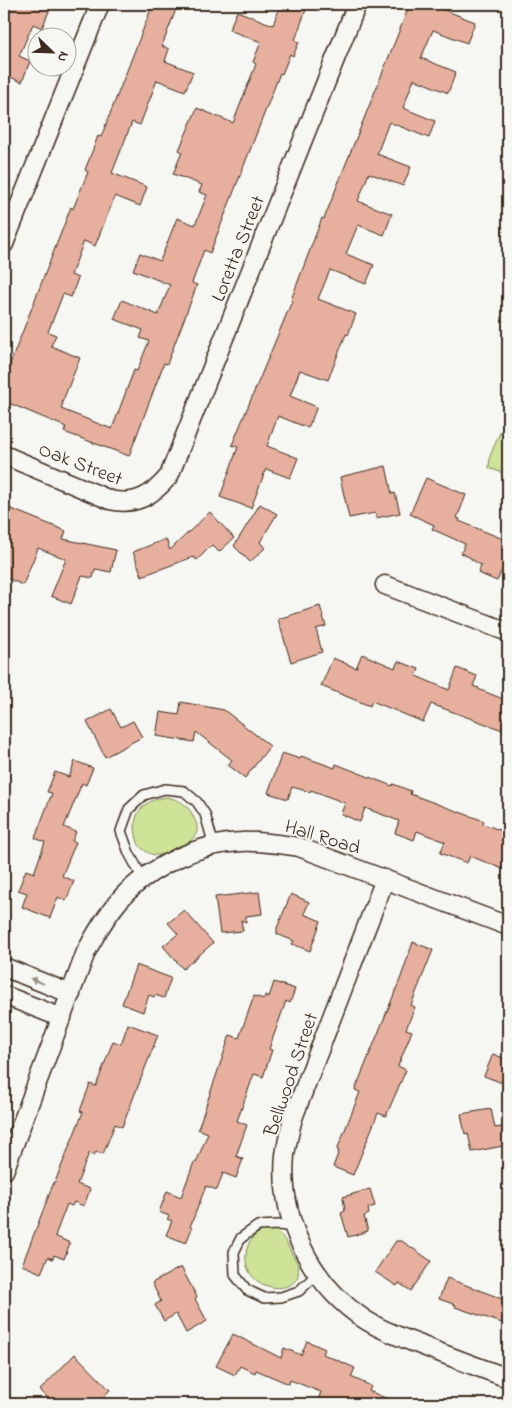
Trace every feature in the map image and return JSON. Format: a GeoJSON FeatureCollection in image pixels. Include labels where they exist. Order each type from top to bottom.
{"type":"FeatureCollection","features":[{"type":"Feature","properties":{"kind":"street"},"geometry":{"type":"LineString","coordinates":[[4,244],[100,4]]}},
{"type":"Feature","properties":{"kind":"street","name":"Loretta Street"},"geometry":{"type":"LineString","coordinates":[[143,498],[158,490],[169,476],[357,4]]}},
{"type":"Feature","properties":{"kind":"street","name":"Oak Street"},"geometry":{"type":"LineString","coordinates":[[4,455],[110,500],[128,502],[143,498]]}},
{"type":"Feature","properties":{"kind":"street"},"geometry":{"type":"LineString","coordinates":[[385,585],[508,632]]}},
{"type":"Feature","properties":{"kind":"street","name":"Hall Road"},"geometry":{"type":"LineString","coordinates":[[4,1171],[95,935],[110,912],[127,893],[143,879],[176,859],[214,846],[239,842],[266,842],[299,847],[508,926]]}},
{"type":"Feature","properties":{"kind":"street","name":"Bellwood Street"},"geometry":{"type":"LineString","coordinates":[[385,879],[293,1118],[288,1137],[285,1156],[286,1189],[294,1227],[300,1245],[317,1274],[338,1298],[363,1319],[386,1332],[508,1378]]}},
{"type":"Feature","properties":{"kind":"street"},"geometry":{"type":"LineString","coordinates":[[4,967],[71,994]]}},
{"type":"Feature","properties":{"kind":"street"},"geometry":{"type":"LineString","coordinates":[[4,995],[62,1018]]}},
{"type":"Feature","properties":{"kind":"lane"},"geometry":{"type":"LineString","coordinates":[[143,879],[129,853],[121,831],[129,809],[144,795],[165,789],[184,791],[197,802],[205,814],[214,846]]}},
{"type":"Feature","properties":{"kind":"lane"},"geometry":{"type":"LineString","coordinates":[[294,1227],[278,1225],[258,1226],[241,1238],[234,1252],[235,1275],[247,1290],[264,1298],[282,1297],[299,1290],[317,1274]]}},
{"type":"Feature","properties":{"kind":"green space"},"geometry":{"type":"Polygon","coordinates":[[[508,413],[508,475],[489,468],[490,456],[508,413]]]}},
{"type":"Feature","properties":{"kind":"green space"},"geometry":{"type":"Polygon","coordinates":[[[167,797],[179,801],[189,808],[196,823],[197,832],[185,844],[164,854],[156,855],[147,852],[138,844],[135,823],[140,810],[145,805],[151,801],[167,797]]]}},
{"type":"Feature","properties":{"kind":"green space"},"geometry":{"type":"Polygon","coordinates":[[[268,1229],[276,1230],[281,1235],[296,1260],[298,1277],[292,1284],[283,1287],[273,1287],[262,1284],[253,1277],[247,1267],[246,1253],[251,1240],[256,1234],[268,1229]]]}},
{"type":"Feature","properties":{"kind":"building"},"geometry":{"type":"Polygon","coordinates":[[[4,4],[52,4],[42,28],[33,24],[31,28],[28,28],[28,35],[19,56],[28,60],[28,66],[22,82],[10,77],[4,92],[4,4]]]}},
{"type":"Feature","properties":{"kind":"building"},"geometry":{"type":"Polygon","coordinates":[[[153,4],[178,4],[162,46],[169,49],[165,61],[193,72],[185,91],[157,80],[140,125],[132,122],[112,173],[147,187],[140,206],[115,196],[95,246],[84,241],[71,275],[78,278],[71,297],[63,294],[48,332],[56,335],[51,346],[80,358],[61,409],[112,429],[134,370],[137,371],[149,341],[140,338],[143,330],[114,319],[122,300],[158,315],[170,285],[133,270],[140,253],[160,261],[177,218],[195,225],[207,195],[199,192],[202,185],[173,174],[182,152],[179,150],[197,108],[233,123],[256,64],[253,62],[261,42],[229,30],[237,11],[273,25],[281,4],[308,4],[295,40],[299,42],[293,56],[290,54],[282,74],[280,73],[210,253],[204,250],[192,283],[197,285],[167,364],[164,363],[129,456],[64,432],[66,427],[4,401],[4,373],[8,363],[10,364],[71,207],[73,209],[88,172],[85,170],[98,136],[101,137],[153,4]]]}},
{"type":"Feature","properties":{"kind":"building"},"geometry":{"type":"Polygon","coordinates":[[[410,4],[429,4],[475,22],[467,43],[433,30],[421,58],[456,72],[448,93],[414,79],[403,108],[435,121],[429,138],[389,122],[377,154],[411,167],[403,186],[369,173],[358,201],[392,214],[384,235],[358,225],[346,254],[374,265],[366,284],[330,270],[318,299],[356,314],[328,380],[300,370],[290,396],[317,407],[308,428],[278,416],[267,446],[298,458],[290,478],[266,469],[251,508],[220,497],[238,447],[232,445],[292,301],[322,218],[324,219],[410,4]]]}},
{"type":"Feature","properties":{"kind":"building"},"geometry":{"type":"Polygon","coordinates":[[[386,466],[392,494],[395,493],[400,513],[376,518],[375,513],[349,518],[340,477],[386,466]]]}},
{"type":"Feature","properties":{"kind":"building"},"geometry":{"type":"Polygon","coordinates":[[[426,478],[466,495],[457,518],[460,519],[459,521],[508,541],[508,556],[497,581],[478,573],[481,565],[461,553],[465,544],[432,529],[434,525],[410,514],[426,478]]]}},
{"type":"Feature","properties":{"kind":"building"},"geometry":{"type":"Polygon","coordinates":[[[260,504],[277,514],[260,542],[265,548],[250,562],[234,546],[260,504]]]}},
{"type":"Feature","properties":{"kind":"building"},"geometry":{"type":"Polygon","coordinates":[[[4,506],[66,531],[63,539],[116,550],[111,572],[95,569],[93,578],[82,576],[71,604],[51,596],[66,559],[38,548],[23,585],[4,577],[4,506]]]}},
{"type":"Feature","properties":{"kind":"building"},"geometry":{"type":"Polygon","coordinates":[[[210,512],[234,538],[219,552],[212,545],[197,560],[193,557],[142,576],[133,552],[166,539],[170,550],[210,512]]]}},
{"type":"Feature","properties":{"kind":"building"},"geometry":{"type":"Polygon","coordinates":[[[320,606],[326,626],[316,629],[322,652],[291,662],[278,619],[320,606]]]}},
{"type":"Feature","properties":{"kind":"building"},"geometry":{"type":"Polygon","coordinates":[[[362,654],[395,668],[398,661],[419,669],[416,676],[449,690],[457,668],[477,676],[473,686],[508,701],[508,732],[431,704],[423,722],[372,701],[370,706],[321,686],[333,658],[356,668],[362,654]]]}},
{"type":"Feature","properties":{"kind":"building"},"geometry":{"type":"Polygon","coordinates":[[[181,702],[224,710],[270,746],[245,778],[228,765],[232,760],[196,732],[194,742],[156,736],[160,712],[179,715],[181,702]]]}},
{"type":"Feature","properties":{"kind":"building"},"geometry":{"type":"Polygon","coordinates":[[[111,709],[121,727],[133,721],[142,737],[105,757],[87,722],[111,709]]]}},
{"type":"Feature","properties":{"kind":"building"},"geometry":{"type":"Polygon","coordinates":[[[282,753],[300,759],[301,756],[335,768],[336,764],[392,786],[393,784],[411,791],[410,794],[484,821],[483,824],[508,833],[508,871],[470,856],[467,863],[440,853],[445,842],[417,831],[414,840],[395,833],[399,821],[365,808],[360,822],[341,814],[345,803],[311,790],[310,792],[292,787],[288,799],[268,793],[282,753]]]}},
{"type":"Feature","properties":{"kind":"building"},"geometry":{"type":"Polygon","coordinates":[[[75,761],[93,768],[86,785],[82,783],[64,827],[76,832],[72,841],[76,842],[62,876],[74,881],[66,901],[58,897],[50,918],[22,907],[27,893],[18,890],[26,870],[34,873],[45,842],[35,838],[52,793],[47,792],[55,772],[69,777],[75,761]]]}},
{"type":"Feature","properties":{"kind":"building"},"geometry":{"type":"Polygon","coordinates":[[[259,892],[262,914],[246,916],[246,922],[241,920],[243,931],[220,933],[215,897],[259,892]]]}},
{"type":"Feature","properties":{"kind":"building"},"geometry":{"type":"Polygon","coordinates":[[[291,894],[309,902],[304,914],[321,921],[310,951],[292,944],[294,941],[277,934],[277,928],[291,894]]]}},
{"type":"Feature","properties":{"kind":"building"},"geometry":{"type":"Polygon","coordinates":[[[184,910],[213,943],[183,969],[163,946],[178,934],[168,923],[184,910]]]}},
{"type":"Feature","properties":{"kind":"building"},"geometry":{"type":"Polygon","coordinates":[[[413,942],[433,950],[411,1005],[415,1007],[406,1029],[412,1031],[398,1066],[406,1070],[386,1116],[378,1113],[353,1175],[333,1167],[339,1151],[337,1150],[360,1092],[355,1090],[401,977],[413,942]]]}},
{"type":"Feature","properties":{"kind":"building"},"geometry":{"type":"Polygon","coordinates":[[[136,965],[171,978],[164,998],[149,995],[143,1012],[122,1004],[136,965]]]}},
{"type":"Feature","properties":{"kind":"building"},"geometry":{"type":"Polygon","coordinates":[[[274,982],[295,989],[290,1003],[286,1001],[269,1049],[272,1050],[263,1077],[254,1074],[237,1121],[247,1125],[236,1156],[243,1159],[236,1178],[223,1173],[217,1190],[206,1186],[190,1227],[192,1228],[186,1243],[166,1235],[172,1221],[167,1219],[169,1216],[159,1212],[167,1191],[181,1197],[194,1162],[196,1163],[208,1133],[198,1129],[230,1035],[239,1038],[254,996],[264,999],[265,995],[269,997],[274,982]]]}},
{"type":"Feature","properties":{"kind":"building"},"geometry":{"type":"Polygon","coordinates":[[[128,1024],[158,1035],[122,1127],[115,1124],[103,1154],[96,1152],[94,1155],[89,1153],[77,1184],[90,1189],[84,1206],[74,1202],[72,1206],[67,1204],[55,1236],[70,1243],[64,1259],[54,1255],[53,1259],[48,1257],[41,1273],[22,1265],[83,1112],[80,1111],[90,1084],[96,1086],[113,1041],[121,1044],[128,1024]]]}},
{"type":"Feature","properties":{"kind":"building"},"geometry":{"type":"Polygon","coordinates":[[[493,1054],[508,1060],[508,1085],[484,1076],[493,1054]]]}},
{"type":"Feature","properties":{"kind":"building"},"geometry":{"type":"Polygon","coordinates":[[[491,1109],[495,1128],[508,1126],[508,1145],[472,1152],[468,1133],[465,1134],[461,1114],[491,1109]]]}},
{"type":"Feature","properties":{"kind":"building"},"geometry":{"type":"Polygon","coordinates":[[[370,1189],[375,1206],[368,1208],[369,1214],[364,1216],[368,1231],[348,1237],[341,1213],[345,1211],[343,1197],[370,1189]]]}},
{"type":"Feature","properties":{"kind":"building"},"geometry":{"type":"Polygon","coordinates":[[[396,1241],[402,1241],[431,1261],[411,1291],[399,1283],[397,1286],[375,1272],[396,1241]]]}},
{"type":"Feature","properties":{"kind":"building"},"geometry":{"type":"Polygon","coordinates":[[[181,1267],[207,1321],[186,1333],[176,1314],[164,1321],[155,1305],[161,1301],[152,1283],[181,1267]]]}},
{"type":"Feature","properties":{"kind":"building"},"geometry":{"type":"Polygon","coordinates":[[[447,1278],[508,1301],[508,1325],[455,1307],[456,1305],[439,1299],[447,1278]]]}},
{"type":"Feature","properties":{"kind":"building"},"geometry":{"type":"Polygon","coordinates":[[[233,1334],[281,1358],[284,1348],[301,1355],[307,1341],[325,1349],[323,1354],[355,1368],[351,1377],[371,1386],[369,1391],[400,1404],[329,1404],[318,1400],[321,1392],[290,1380],[289,1384],[256,1370],[255,1373],[240,1366],[235,1375],[216,1366],[233,1334]]]}},
{"type":"Feature","properties":{"kind":"building"},"geometry":{"type":"Polygon","coordinates":[[[75,1354],[110,1390],[96,1404],[54,1404],[40,1390],[75,1354]]]}}]}
